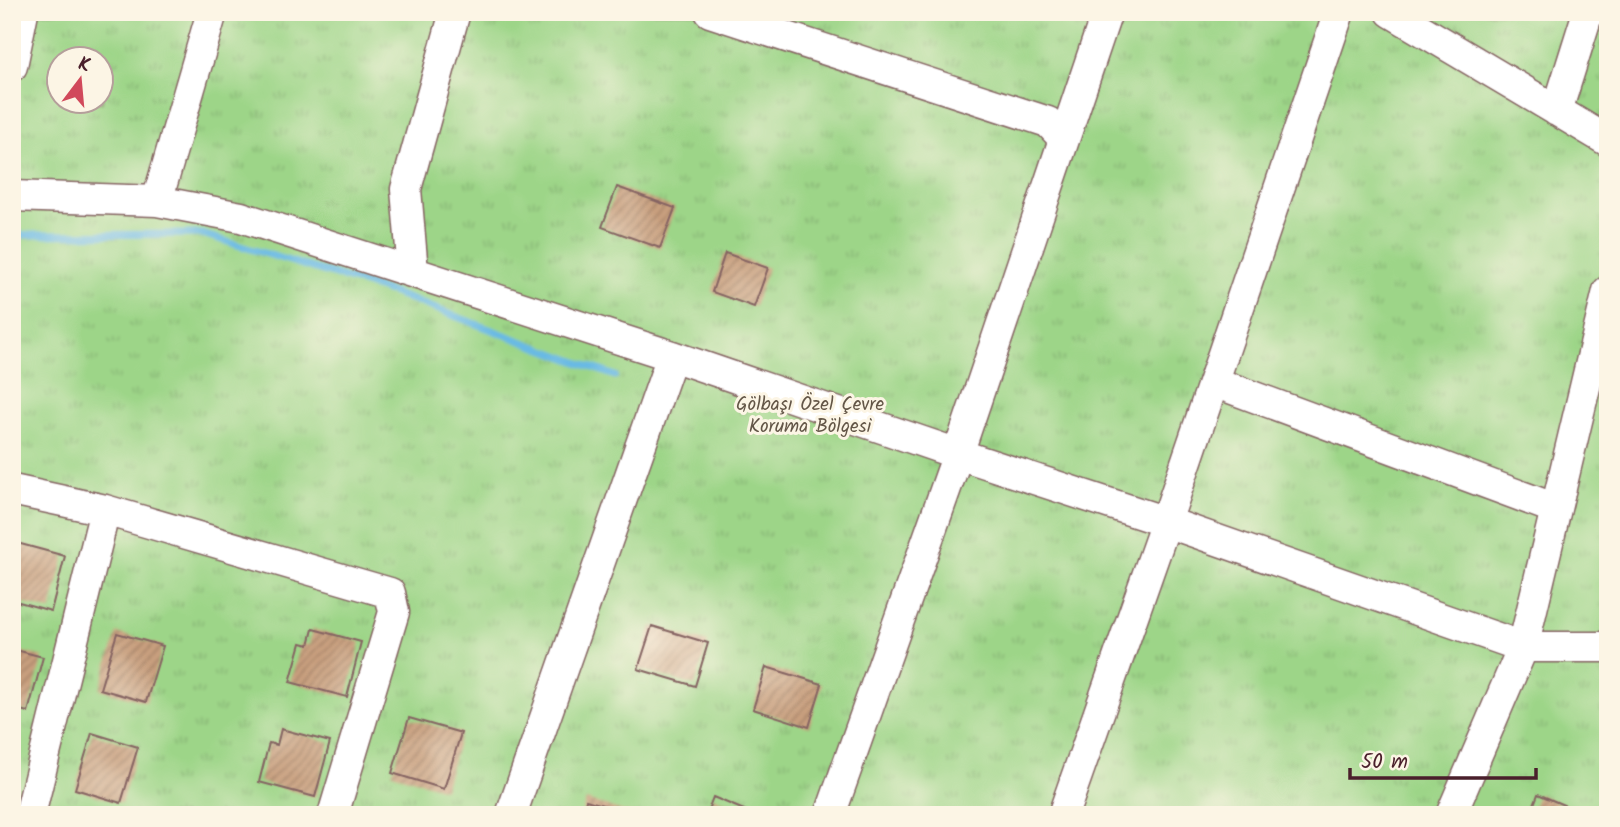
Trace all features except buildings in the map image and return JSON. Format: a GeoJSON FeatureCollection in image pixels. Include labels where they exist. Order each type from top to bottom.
{"type":"FeatureCollection","features":[{"type":"Feature","properties":{"kind":"street"},"geometry":{"type":"LineString","coordinates":[[12,66],[23,12]]}},
{"type":"Feature","properties":{"kind":"street"},"geometry":{"type":"LineString","coordinates":[[158,201],[212,12]]}},
{"type":"Feature","properties":{"kind":"street"},"geometry":{"type":"LineString","coordinates":[[413,272],[406,189],[455,12]]}},
{"type":"Feature","properties":{"kind":"street"},"geometry":{"type":"LineString","coordinates":[[710,12],[1048,122],[1064,139]]}},
{"type":"Feature","properties":{"kind":"street"},"geometry":{"type":"LineString","coordinates":[[830,815],[958,454],[1107,12]]}},
{"type":"Feature","properties":{"kind":"street"},"geometry":{"type":"LineString","coordinates":[[1063,815],[1166,522],[1339,12]]}},
{"type":"Feature","properties":{"kind":"street"},"geometry":{"type":"LineString","coordinates":[[1391,12],[1608,141]]}},
{"type":"Feature","properties":{"kind":"street"},"geometry":{"type":"LineString","coordinates":[[1558,111],[1588,12]]}},
{"type":"Feature","properties":{"kind":"street"},"geometry":{"type":"LineString","coordinates":[[12,196],[158,201],[241,217],[672,356],[1166,522],[1523,647],[1608,647]]}},
{"type":"Feature","properties":{"kind":"street"},"geometry":{"type":"LineString","coordinates":[[1451,815],[1523,647],[1608,291]]}},
{"type":"Feature","properties":{"kind":"street"},"geometry":{"type":"LineString","coordinates":[[511,815],[672,356]]}},
{"type":"Feature","properties":{"kind":"street"},"geometry":{"type":"LineString","coordinates":[[1214,382],[1556,509]]}},
{"type":"Feature","properties":{"kind":"street"},"geometry":{"type":"LineString","coordinates":[[12,489],[105,510],[390,593],[394,612],[333,815]]}},
{"type":"Feature","properties":{"kind":"street"},"geometry":{"type":"LineString","coordinates":[[30,815],[105,510]]}},
{"type":"Feature","properties":{"kind":"green space","name":"Gölbaşı Özel Çevre Koruma Bölgesi"},"geometry":{"type":"Polygon","coordinates":[[[12,12],[1608,12],[1608,815],[12,815],[12,12]]]}},
{"type":"Feature","properties":{"kind":"waterway"},"geometry":{"type":"LineString","coordinates":[[12,235],[202,234],[393,293],[615,376]]}}]}
